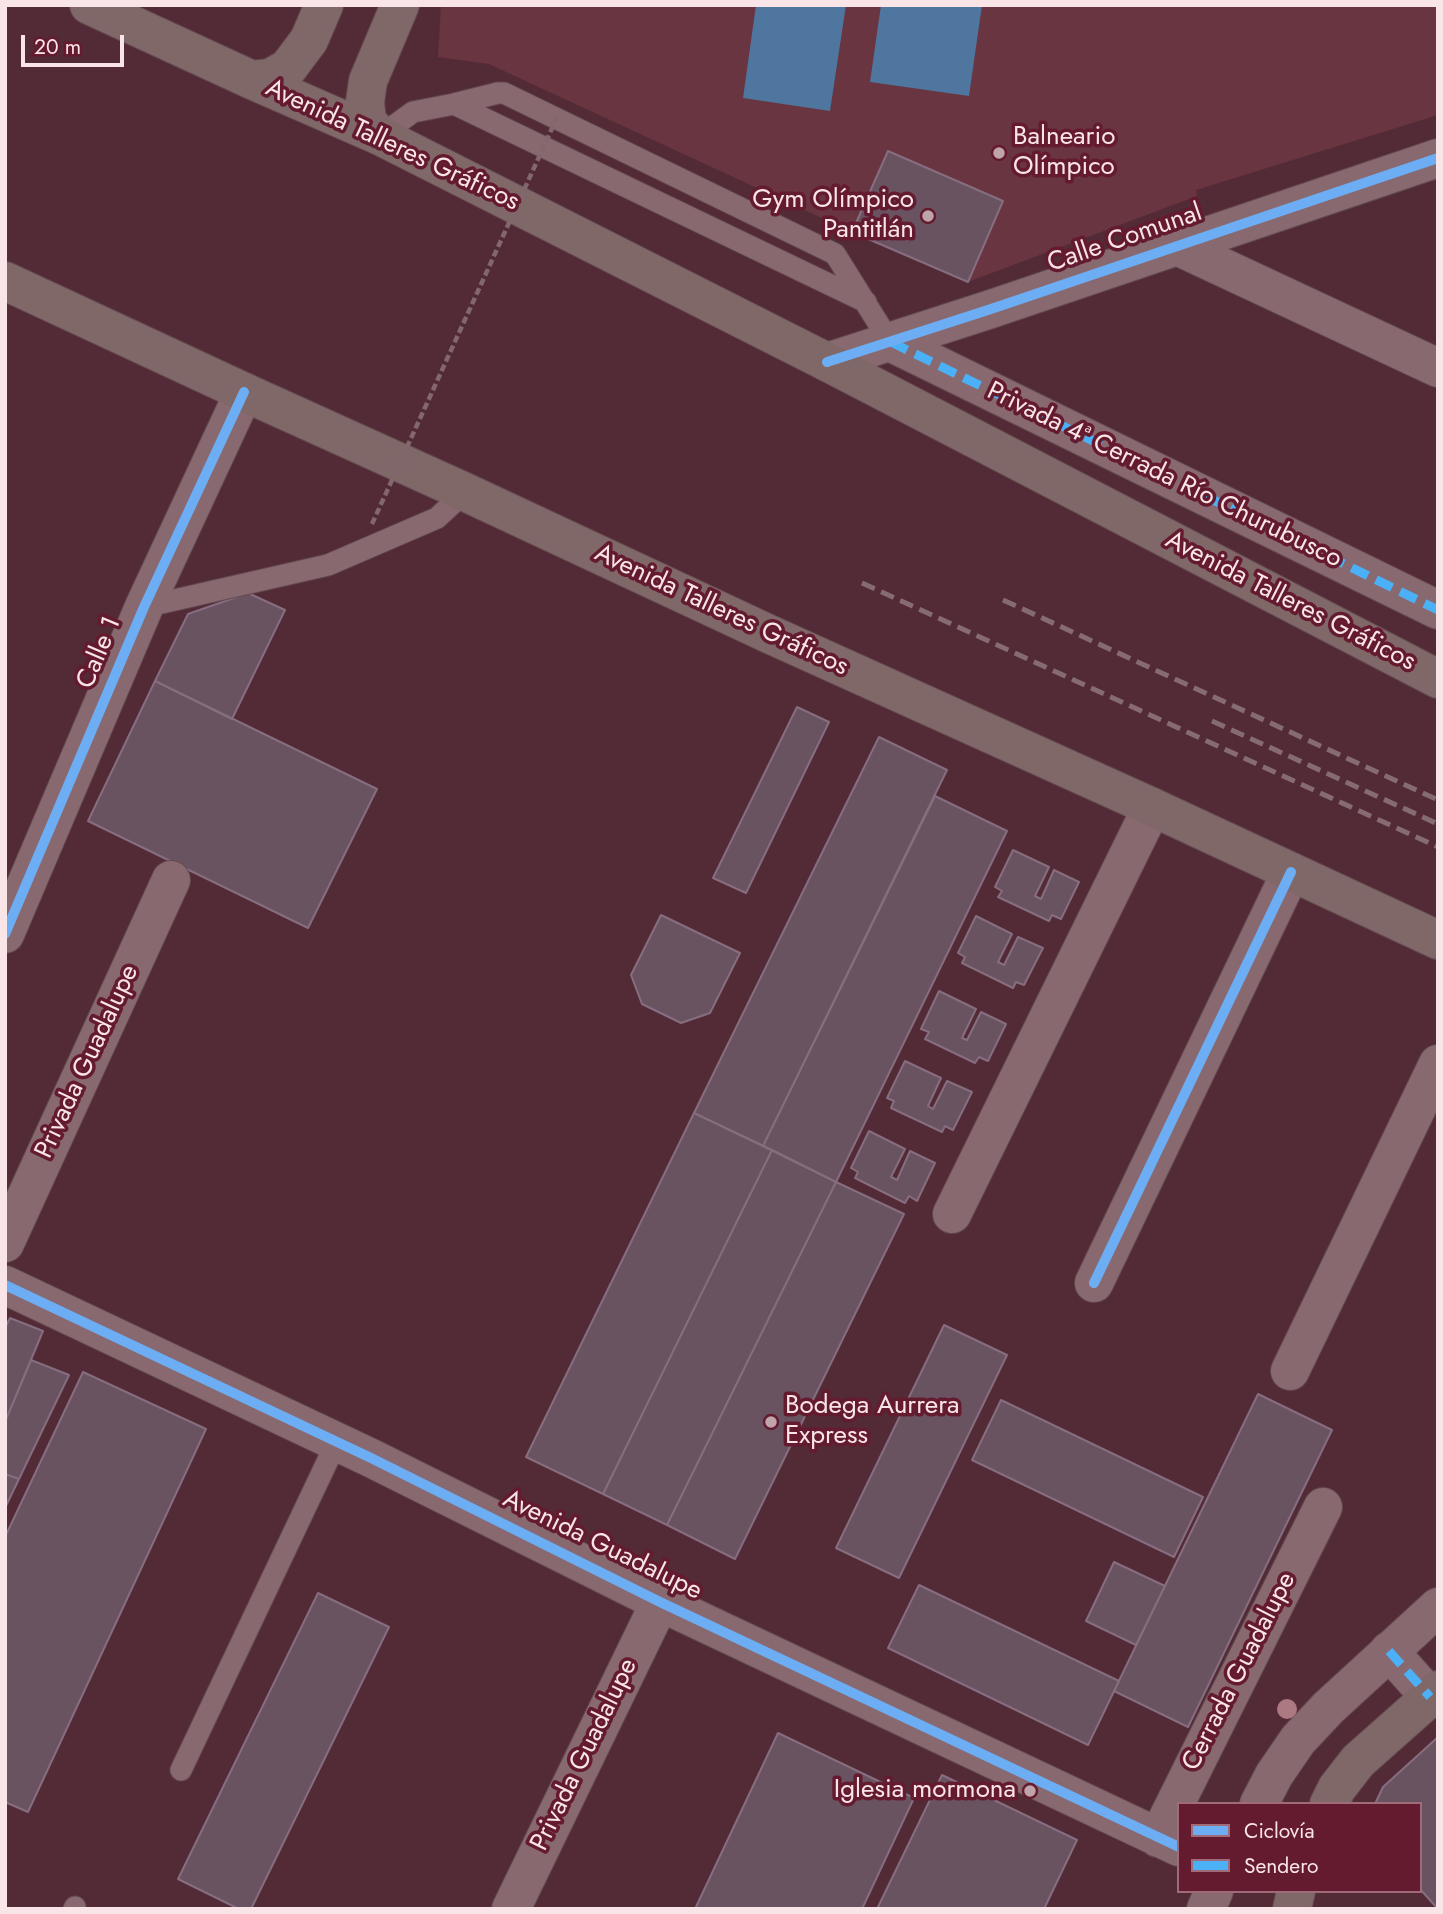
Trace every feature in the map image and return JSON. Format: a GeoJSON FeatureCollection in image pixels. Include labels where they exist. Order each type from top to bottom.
{"type":"FeatureCollection","features":[{"type":"Feature","properties":{"kind":"main road","name":"Avenida Talleres Gráficos"},"geometry":{"type":"LineString","coordinates":[[89,5],[380,136],[827,362],[1438,679]]}},
{"type":"Feature","properties":{"kind":"main road"},"geometry":{"type":"LineString","coordinates":[[252,80],[270,78],[288,68],[309,40],[324,5]]}},
{"type":"Feature","properties":{"kind":"main road"},"geometry":{"type":"LineString","coordinates":[[380,136],[368,121],[365,102],[368,81],[400,5]]}},
{"type":"Feature","properties":{"kind":"main road","name":"Avenida Talleres Gráficos"},"geometry":{"type":"LineString","coordinates":[[5,281],[1438,940]]}},
{"type":"Feature","properties":{"kind":"main road"},"geometry":{"type":"LineString","coordinates":[[1330,1802],[1337,1788],[1359,1761],[1434,1694]]}},
{"type":"Feature","properties":{"kind":"street","name":"Calle Comunal"},"geometry":{"type":"LineString","coordinates":[[827,362],[1438,158]]}},
{"type":"Feature","properties":{"kind":"street"},"geometry":{"type":"LineString","coordinates":[[1177,246],[1438,368]]}},
{"type":"Feature","properties":{"kind":"street","name":"Privada 4ª Cerrada Río Churubusco"},"geometry":{"type":"LineString","coordinates":[[890,342],[1438,610]]}},
{"type":"Feature","properties":{"kind":"street","name":"Calle 1"},"geometry":{"type":"LineString","coordinates":[[5,934],[144,607],[244,393]]}},
{"type":"Feature","properties":{"kind":"street"},"geometry":{"type":"LineString","coordinates":[[952,1214],[1152,807]]}},
{"type":"Feature","properties":{"kind":"street"},"geometry":{"type":"LineString","coordinates":[[1094,1283],[1291,873]]}},
{"type":"Feature","properties":{"kind":"street","name":"Privada Guadalupe"},"geometry":{"type":"LineString","coordinates":[[5,1243],[171,880]]}},
{"type":"Feature","properties":{"kind":"street"},"geometry":{"type":"LineString","coordinates":[[1290,1371],[1438,1064]]}},
{"type":"Feature","properties":{"kind":"street","name":"Avenida Guadalupe"},"geometry":{"type":"LineString","coordinates":[[5,1284],[337,1441],[660,1602],[1168,1842]]}},
{"type":"Feature","properties":{"kind":"street","name":"Cerrada Guadalupe"},"geometry":{"type":"LineString","coordinates":[[1187,1802],[1323,1507]]}},
{"type":"Feature","properties":{"kind":"street","name":"Privada Guadalupe"},"geometry":{"type":"LineString","coordinates":[[510,1909],[660,1602]]}},
{"type":"Feature","properties":{"kind":"street"},"geometry":{"type":"LineString","coordinates":[[1260,1802],[1298,1740],[1328,1708],[1438,1607]]}},
{"type":"Feature","properties":{"kind":"street"},"geometry":{"type":"LineString","coordinates":[[1390,1651],[1434,1694]]}},
{"type":"Feature","properties":{"kind":"street","name":"Cerrada Guadalupe"},"geometry":{"type":"LineString","coordinates":[[1168,1842],[1177,1823]]}},
{"type":"Feature","properties":{"kind":"street"},"geometry":{"type":"LineString","coordinates":[[1206,1909],[1213,1893]]}},
{"type":"Feature","properties":{"kind":"lane"},"geometry":{"type":"LineString","coordinates":[[380,136],[413,111],[504,93],[829,251],[840,260],[890,342]]}},
{"type":"Feature","properties":{"kind":"lane"},"geometry":{"type":"LineString","coordinates":[[454,104],[866,303]]}},
{"type":"Feature","properties":{"kind":"lane"},"geometry":{"type":"LineString","coordinates":[[144,607],[328,565],[438,518],[466,492]]}},
{"type":"Feature","properties":{"kind":"lane"},"geometry":{"type":"LineString","coordinates":[[181,1770],[337,1441]]}},
{"type":"Feature","properties":{"kind":"path"},"geometry":{"type":"LineString","coordinates":[[372,524],[559,113]]}},
{"type":"Feature","properties":{"kind":"shaded area","name":"Balneario Olímpico"},"geometry":{"type":"Polygon","coordinates":[[[441,5],[1438,5],[1438,115],[1196,190],[1197,196],[968,282],[852,232],[489,64],[438,57],[441,5]]]}},
{"type":"Feature","properties":{"kind":"water"},"geometry":{"type":"Polygon","coordinates":[[[756,5],[846,5],[830,111],[743,98],[756,5]]]}},
{"type":"Feature","properties":{"kind":"water"},"geometry":{"type":"Polygon","coordinates":[[[881,5],[982,5],[969,96],[870,82],[881,5]]]}},
{"type":"Feature","properties":{"kind":"building","name":"Gym Olímpico Pantitlán"},"geometry":{"type":"Polygon","coordinates":[[[888,151],[1003,201],[968,282],[852,232],[888,151]]]}},
{"type":"Feature","properties":{"kind":"building"},"geometry":{"type":"Polygon","coordinates":[[[248,593],[285,610],[232,719],[155,681],[188,614],[248,593]]]}},
{"type":"Feature","properties":{"kind":"building"},"geometry":{"type":"Polygon","coordinates":[[[155,681],[377,789],[308,928],[88,821],[155,681]]]}},
{"type":"Feature","properties":{"kind":"building"},"geometry":{"type":"Polygon","coordinates":[[[797,707],[829,722],[746,893],[713,878],[797,707]]]}},
{"type":"Feature","properties":{"kind":"building"},"geometry":{"type":"Polygon","coordinates":[[[879,737],[947,770],[763,1146],[694,1113],[879,737]]]}},
{"type":"Feature","properties":{"kind":"building"},"geometry":{"type":"Polygon","coordinates":[[[935,796],[1007,831],[836,1182],[763,1146],[935,796]]]}},
{"type":"Feature","properties":{"kind":"building"},"geometry":{"type":"Polygon","coordinates":[[[1013,850],[1049,867],[1035,896],[1041,899],[1054,870],[1079,882],[1061,919],[1052,915],[1049,921],[998,897],[1002,891],[995,887],[1013,850]]]}},
{"type":"Feature","properties":{"kind":"building"},"geometry":{"type":"Polygon","coordinates":[[[661,915],[740,953],[710,1013],[681,1023],[642,1004],[631,975],[661,915]]]}},
{"type":"Feature","properties":{"kind":"building"},"geometry":{"type":"Polygon","coordinates":[[[976,916],[1012,934],[998,962],[1004,965],[1018,937],[1043,948],[1024,985],[1016,982],[1013,988],[962,963],[965,957],[958,953],[976,916]]]}},
{"type":"Feature","properties":{"kind":"building"},"geometry":{"type":"Polygon","coordinates":[[[939,991],[976,1009],[962,1038],[967,1040],[981,1012],[1006,1024],[988,1061],[979,1057],[975,1063],[925,1039],[929,1032],[921,1029],[939,991]]]}},
{"type":"Feature","properties":{"kind":"building"},"geometry":{"type":"Polygon","coordinates":[[[905,1061],[941,1078],[928,1106],[933,1109],[947,1081],[972,1092],[953,1130],[945,1126],[942,1132],[891,1108],[894,1101],[887,1098],[905,1061]]]}},
{"type":"Feature","properties":{"kind":"building"},"geometry":{"type":"Polygon","coordinates":[[[694,1113],[772,1150],[603,1494],[526,1457],[694,1113]]]}},
{"type":"Feature","properties":{"kind":"building"},"geometry":{"type":"Polygon","coordinates":[[[869,1131],[905,1149],[891,1177],[897,1180],[910,1151],[935,1163],[917,1201],[909,1196],[905,1203],[855,1178],[858,1172],[851,1168],[869,1131]]]}},
{"type":"Feature","properties":{"kind":"building"},"geometry":{"type":"Polygon","coordinates":[[[772,1150],[836,1182],[667,1525],[603,1494],[772,1150]]]}},
{"type":"Feature","properties":{"kind":"building"},"geometry":{"type":"Polygon","coordinates":[[[836,1182],[904,1214],[735,1559],[667,1525],[836,1182]]]}},
{"type":"Feature","properties":{"kind":"building"},"geometry":{"type":"Polygon","coordinates":[[[10,1318],[43,1331],[5,1422],[5,1328],[10,1318]]]}},
{"type":"Feature","properties":{"kind":"building"},"geometry":{"type":"Polygon","coordinates":[[[944,1325],[1007,1355],[899,1578],[836,1548],[944,1325]]]}},
{"type":"Feature","properties":{"kind":"building"},"geometry":{"type":"Polygon","coordinates":[[[31,1360],[69,1375],[19,1479],[5,1474],[5,1422],[31,1360]]]}},
{"type":"Feature","properties":{"kind":"building"},"geometry":{"type":"Polygon","coordinates":[[[83,1372],[206,1429],[28,1812],[5,1802],[5,1537],[83,1372]]]}},
{"type":"Feature","properties":{"kind":"building"},"geometry":{"type":"Polygon","coordinates":[[[1258,1394],[1332,1430],[1188,1727],[1114,1691],[1258,1394]]]}},
{"type":"Feature","properties":{"kind":"building"},"geometry":{"type":"Polygon","coordinates":[[[1001,1400],[1203,1497],[1174,1557],[972,1460],[1001,1400]]]}},
{"type":"Feature","properties":{"kind":"building"},"geometry":{"type":"Polygon","coordinates":[[[5,1474],[19,1479],[5,1508],[5,1474]]]}},
{"type":"Feature","properties":{"kind":"building"},"geometry":{"type":"Polygon","coordinates":[[[1114,1562],[1165,1586],[1136,1645],[1086,1621],[1114,1562]]]}},
{"type":"Feature","properties":{"kind":"building"},"geometry":{"type":"Polygon","coordinates":[[[919,1585],[1119,1681],[1088,1745],[888,1648],[919,1585]]]}},
{"type":"Feature","properties":{"kind":"building"},"geometry":{"type":"Polygon","coordinates":[[[318,1593],[389,1627],[251,1909],[239,1909],[178,1879],[318,1593]]]}},
{"type":"Feature","properties":{"kind":"building"},"geometry":{"type":"Polygon","coordinates":[[[778,1733],[914,1798],[862,1909],[695,1909],[778,1733]]]}},
{"type":"Feature","properties":{"kind":"building"},"geometry":{"type":"Polygon","coordinates":[[[1438,1737],[1438,1909],[1422,1891],[1422,1802],[1376,1802],[1383,1787],[1438,1737]]]}},
{"type":"Feature","properties":{"kind":"building"},"geometry":{"type":"Polygon","coordinates":[[[942,1775],[1077,1840],[1044,1909],[877,1909],[942,1775]]]}},
{"type":"Feature","properties":{"kind":"railway"},"geometry":{"type":"LineString","coordinates":[[862,583],[1438,847]]}},
{"type":"Feature","properties":{"kind":"railway"},"geometry":{"type":"LineString","coordinates":[[1003,600],[1438,800]]}},
{"type":"Feature","properties":{"kind":"railway"},"geometry":{"type":"LineString","coordinates":[[1212,721],[1438,824]]}},
{"type":"Feature","properties":{"kind":"marked path"},"geometry":{"type":"LineString","coordinates":[[891,342],[1438,610]]}},
{"type":"Feature","properties":{"kind":"marked path"},"geometry":{"type":"LineString","coordinates":[[1389,1651],[1430,1697]]}},
{"type":"Feature","properties":{"kind":"cycle path"},"geometry":{"type":"LineString","coordinates":[[827,362],[1438,158]]}},
{"type":"Feature","properties":{"kind":"cycle path"},"geometry":{"type":"LineString","coordinates":[[5,934],[144,607],[244,392]]}},
{"type":"Feature","properties":{"kind":"cycle path"},"geometry":{"type":"LineString","coordinates":[[1094,1283],[1291,872]]}},
{"type":"Feature","properties":{"kind":"cycle path"},"geometry":{"type":"LineString","coordinates":[[5,1285],[371,1458],[660,1602],[1177,1846]]}},
{"type":"Feature","properties":{"kind":"place","name":"Balneario Olímpico"},"geometry":{"type":"Point","coordinates":[999,153]}},
{"type":"Feature","properties":{"kind":"place","name":"Gym Olímpico Pantitlán"},"geometry":{"type":"Point","coordinates":[928,216]}},
{"type":"Feature","properties":{"kind":"place","name":"Bodega Aurrera Express"},"geometry":{"type":"Point","coordinates":[771,1422]}},
{"type":"Feature","properties":{"kind":"place","name":"Iglesia mormona"},"geometry":{"type":"Point","coordinates":[1030,1791]}}]}
